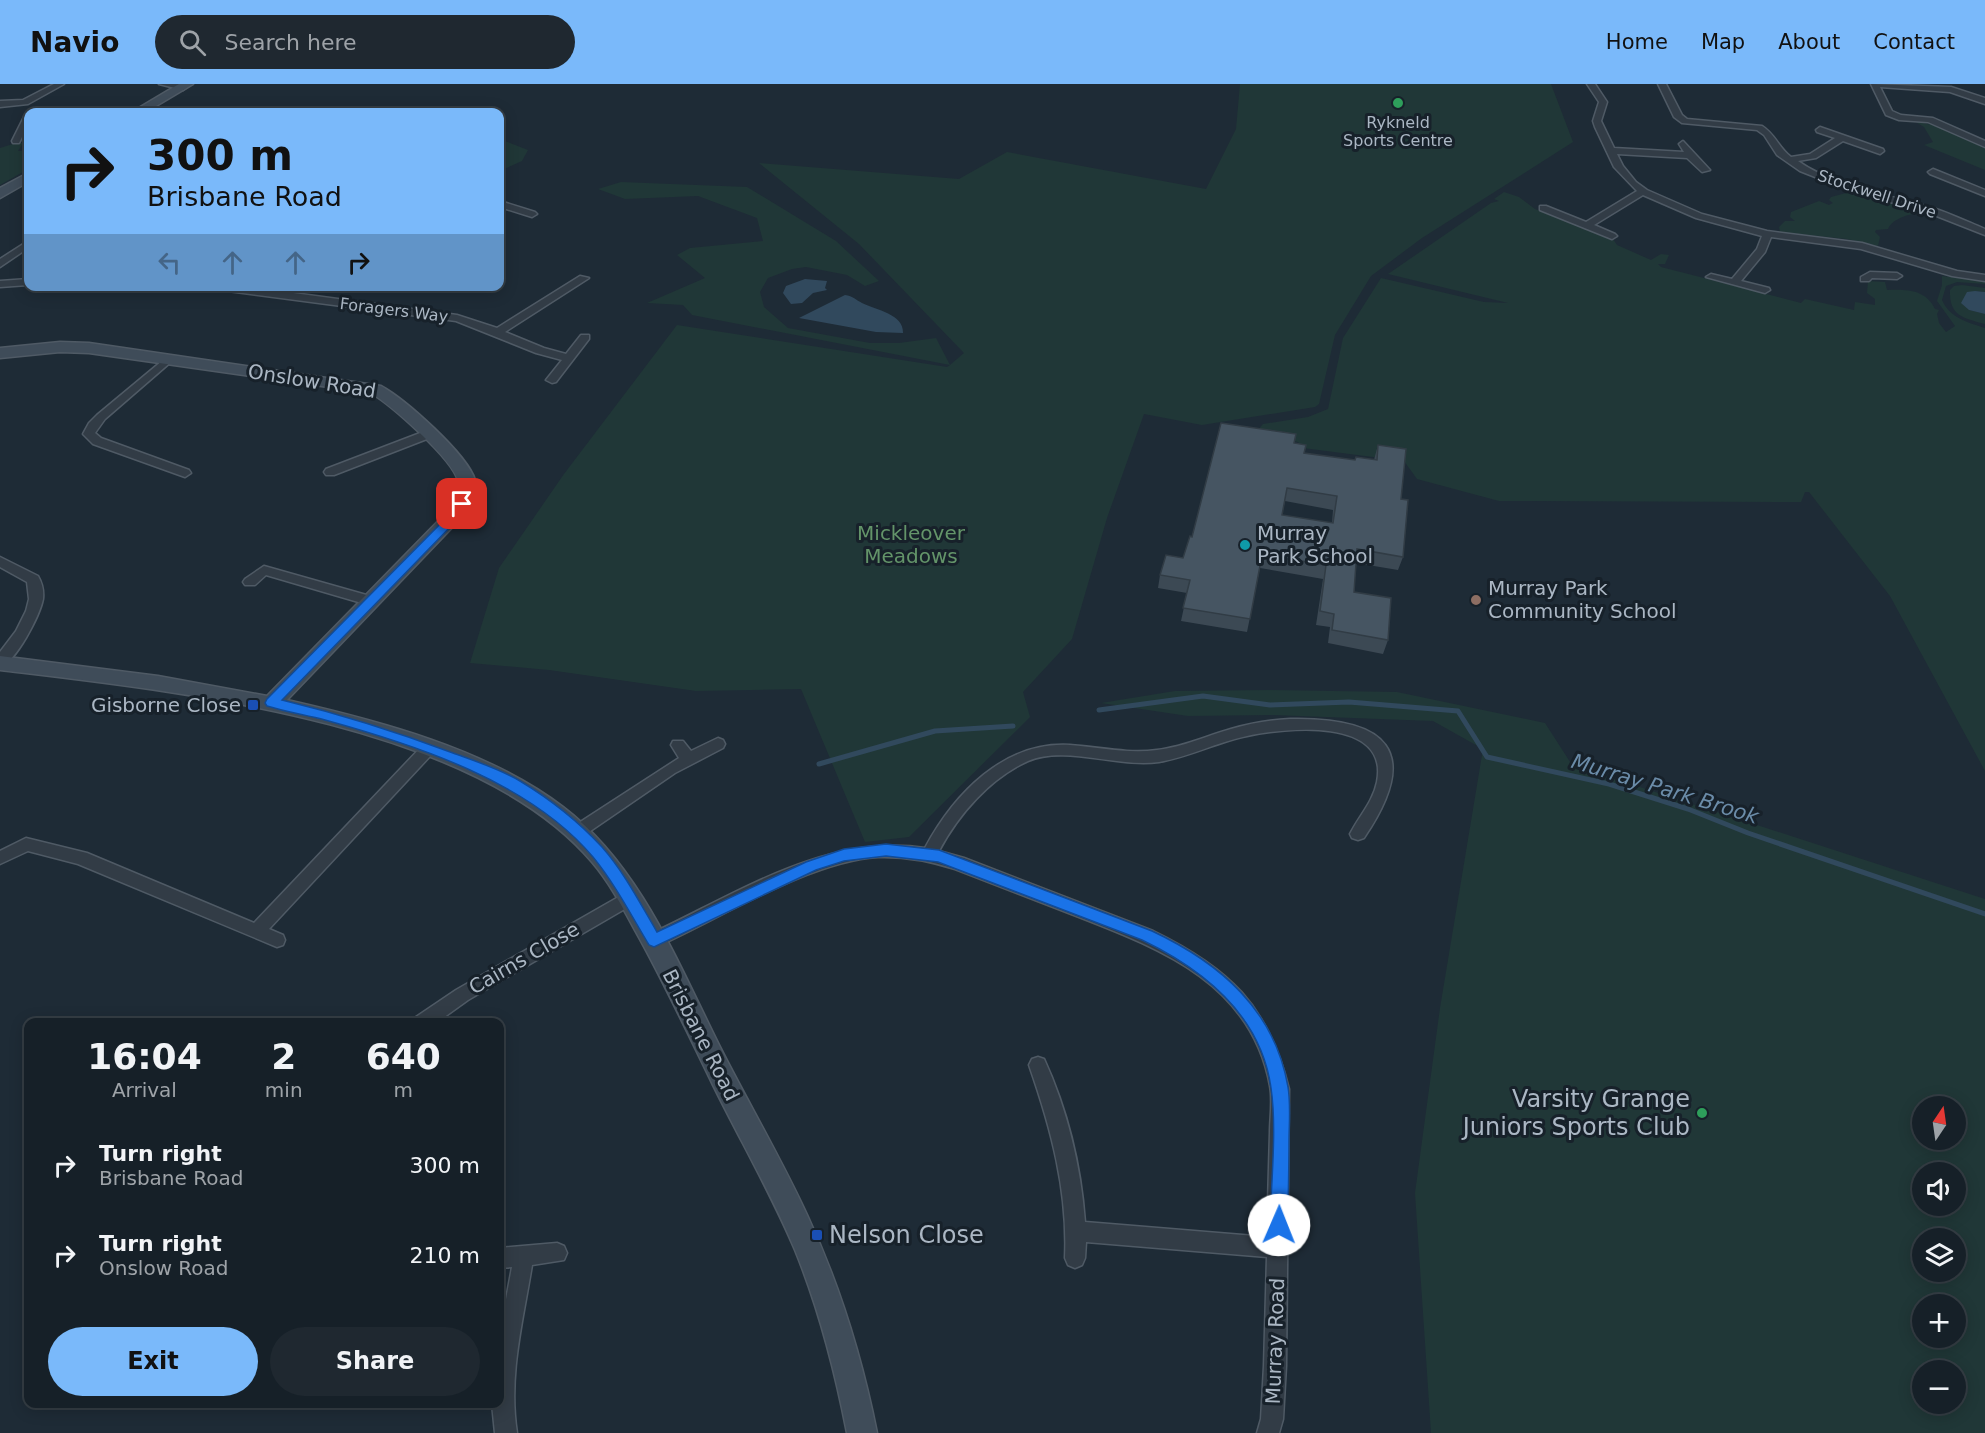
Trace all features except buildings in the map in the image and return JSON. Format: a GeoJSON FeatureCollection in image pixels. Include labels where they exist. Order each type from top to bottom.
{"type":"FeatureCollection","features":[{"type":"Feature","properties":{"kind":"street"},"geometry":{"type":"LineString","coordinates":[[0,104],[25,102],[60,84]]}},
{"type":"Feature","properties":{"kind":"street"},"geometry":{"type":"LineString","coordinates":[[163,84],[185,85]]}},
{"type":"Feature","properties":{"kind":"street"},"geometry":{"type":"LineString","coordinates":[[1591,84],[1603,102],[1597,121],[1623,174],[1644,192],[1700,216],[1767,234],[1841,242],[1902,257],[1956,274],[1985,278]]}},
{"type":"Feature","properties":{"kind":"street","name":"Stockwell Drive"},"geometry":{"type":"LineString","coordinates":[[1662,84],[1678,117],[1693,123],[1760,128],[1767,133],[1780,153],[1803,169],[1830,181],[1881,198],[1932,211],[1985,232]]}},
{"type":"Feature","properties":{"kind":"street"},"geometry":{"type":"LineString","coordinates":[[1875,84],[1889,113],[1930,120],[1985,144]]}},
{"type":"Feature","properties":{"kind":"street"},"geometry":{"type":"LineString","coordinates":[[1880,84],[1920,85],[1959,91],[1985,101]]}},
{"type":"Feature","properties":{"kind":"street"},"geometry":{"type":"LineString","coordinates":[[145,108],[185,85]]}},
{"type":"Feature","properties":{"kind":"street"},"geometry":{"type":"LineString","coordinates":[[25,102],[28,108]]}},
{"type":"Feature","properties":{"kind":"street"},"geometry":{"type":"LineString","coordinates":[[16,141],[24,125]]}},
{"type":"Feature","properties":{"kind":"street"},"geometry":{"type":"LineString","coordinates":[[1821,130],[1880,151]]}},
{"type":"Feature","properties":{"kind":"street"},"geometry":{"type":"LineString","coordinates":[[1788,160],[1813,156],[1842,138]]}},
{"type":"Feature","properties":{"kind":"street"},"geometry":{"type":"LineString","coordinates":[[1683,144],[1705,170]]}},
{"type":"Feature","properties":{"kind":"street"},"geometry":{"type":"LineString","coordinates":[[1612,151],[1690,155]]}},
{"type":"Feature","properties":{"kind":"street"},"geometry":{"type":"LineString","coordinates":[[1943,166],[1929,174],[1985,193]]}},
{"type":"Feature","properties":{"kind":"street"},"geometry":{"type":"LineString","coordinates":[[3,192],[24,179]]}},
{"type":"Feature","properties":{"kind":"street"},"geometry":{"type":"LineString","coordinates":[[1587,226],[1634,195],[1644,192]]}},
{"type":"Feature","properties":{"kind":"street"},"geometry":{"type":"LineString","coordinates":[[504,205],[532,214]]}},
{"type":"Feature","properties":{"kind":"street"},"geometry":{"type":"LineString","coordinates":[[1544,208],[1612,236]]}},
{"type":"Feature","properties":{"kind":"street"},"geometry":{"type":"LineString","coordinates":[[1735,282],[1738,275],[1757,258],[1764,248],[1767,234]]}},
{"type":"Feature","properties":{"kind":"street"},"geometry":{"type":"LineString","coordinates":[[0,264],[24,247]]}},
{"type":"Feature","properties":{"kind":"street"},"geometry":{"type":"LineString","coordinates":[[1900,287],[1897,276],[1902,257]]}},
{"type":"Feature","properties":{"kind":"street"},"geometry":{"type":"LineString","coordinates":[[1865,279],[1870,275],[1897,276]]}},
{"type":"Feature","properties":{"kind":"street"},"geometry":{"type":"LineString","coordinates":[[1712,277],[1765,290]]}},
{"type":"Feature","properties":{"kind":"street"},"geometry":{"type":"LineString","coordinates":[[499,331],[584,278]]}},
{"type":"Feature","properties":{"kind":"street"},"geometry":{"type":"LineString","coordinates":[[0,284],[24,282]]}},
{"type":"Feature","properties":{"kind":"street","name":"Foragers Way"},"geometry":{"type":"LineString","coordinates":[[272,291],[457,318],[499,331],[544,352],[568,358]]}},
{"type":"Feature","properties":{"kind":"street"},"geometry":{"type":"LineString","coordinates":[[552,380],[585,337]]}},
{"type":"Feature","properties":{"kind":"street","name":"Onslow Road"},"geometry":{"type":"LineString","coordinates":[[0,354],[72,347],[375,389],[388,395],[454,459],[464,473],[466,488],[462,504],[451,519],[272,703]]}},
{"type":"Feature","properties":{"kind":"street"},"geometry":{"type":"LineString","coordinates":[[168,359],[93,425],[88,434],[96,441],[185,472]]}},
{"type":"Feature","properties":{"kind":"street"},"geometry":{"type":"LineString","coordinates":[[330,472],[342,463],[428,434]]}},
{"type":"Feature","properties":{"kind":"street"},"geometry":{"type":"LineString","coordinates":[[171,467],[183,459]]}},
{"type":"Feature","properties":{"kind":"street"},"geometry":{"type":"LineString","coordinates":[[0,561],[33,579],[37,594],[28,619],[10,650],[0,662]]}},
{"type":"Feature","properties":{"kind":"street"},"geometry":{"type":"LineString","coordinates":[[250,582],[264,570],[372,601]]}},
{"type":"Feature","properties":{"kind":"street","name":"Brisbane Road"},"geometry":{"type":"LineString","coordinates":[[0,662],[185,687],[272,703],[351,723],[428,748],[515,785],[558,814],[608,866],[654,940],[806,1245],[838,1330],[862,1433]]}},
{"type":"Feature","properties":{"kind":"street"},"geometry":{"type":"LineString","coordinates":[[930,853],[942,830],[978,791],[1003,769],[1026,756],[1055,750],[1114,757],[1148,757],[1179,752],[1248,730],[1284,724],[1347,728],[1362,734],[1378,746],[1385,763],[1384,786],[1377,804],[1358,834]]}},
{"type":"Feature","properties":{"kind":"street"},"geometry":{"type":"LineString","coordinates":[[577,832],[643,786],[718,744]]}},
{"type":"Feature","properties":{"kind":"street"},"geometry":{"type":"LineString","coordinates":[[678,745],[688,759]]}},
{"type":"Feature","properties":{"kind":"street"},"geometry":{"type":"LineString","coordinates":[[258,930],[428,748]]}},
{"type":"Feature","properties":{"kind":"street"},"geometry":{"type":"LineString","coordinates":[[1,858],[26,844],[81,858],[258,930],[277,940]]}},
{"type":"Feature","properties":{"kind":"street","name":"Murray Road"},"geometry":{"type":"LineString","coordinates":[[654,940],[828,860],[844,855],[886,850],[930,853],[1147,936],[1197,961],[1235,996],[1248,1012],[1274,1060],[1277,1074],[1281,1109],[1278,1248],[1275,1366],[1272,1419],[1268,1433]]}},
{"type":"Feature","properties":{"kind":"street","name":"Cairns Close"},"geometry":{"type":"LineString","coordinates":[[430,1018],[485,981],[629,898]]}},
{"type":"Feature","properties":{"kind":"street"},"geometry":{"type":"LineString","coordinates":[[1038,1065],[1058,1122],[1073,1190],[1075,1258]]}},
{"type":"Feature","properties":{"kind":"street"},"geometry":{"type":"LineString","coordinates":[[1076,1231],[1278,1248]]}},
{"type":"Feature","properties":{"kind":"street"},"geometry":{"type":"LineString","coordinates":[[504,1258],[557,1253]]}},
{"type":"Feature","properties":{"kind":"street"},"geometry":{"type":"LineString","coordinates":[[504,1377],[524,1256]]}},
{"type":"Feature","properties":{"kind":"street"},"geometry":{"type":"LineString","coordinates":[[502,1408],[506,1433]]}},
{"type":"Feature","properties":{"kind":"green space","name":"Mickleover Meadows"},"geometry":{"type":"Polygon","coordinates":[[[1240,84],[1551,84],[1573,142],[1422,238],[1371,276],[1335,335],[1319,404],[1315,407],[1202,425],[1144,414],[1107,518],[1072,639],[1023,692],[1030,717],[909,837],[865,842],[801,689],[696,691],[549,670],[470,663],[499,568],[564,474],[677,325],[947,367],[964,353],[859,244],[759,163],[959,179],[1007,152],[1206,189],[1236,129],[1240,84]]]}},
{"type":"Feature","properties":{"kind":"green space"},"geometry":{"type":"Polygon","coordinates":[[[1914,121],[1937,126],[1982,145],[1985,148],[1985,170],[1924,145],[1933,142],[1924,127],[1914,121]]]}},
{"type":"Feature","properties":{"kind":"green space"},"geometry":{"type":"Polygon","coordinates":[[[504,141],[528,150],[522,161],[504,169],[504,141]]]}},
{"type":"Feature","properties":{"kind":"green space"},"geometry":{"type":"Polygon","coordinates":[[[23,143],[18,151],[24,151],[24,171],[0,185],[0,148],[23,143]]]}},
{"type":"Feature","properties":{"kind":"green space"},"geometry":{"type":"Polygon","coordinates":[[[621,182],[747,187],[836,241],[879,281],[865,286],[847,275],[806,267],[792,269],[768,278],[760,292],[764,307],[788,328],[870,343],[899,343],[936,338],[950,365],[692,315],[683,305],[647,303],[705,278],[677,255],[690,248],[763,241],[757,218],[698,196],[625,199],[598,189],[621,182]]]}},
{"type":"Feature","properties":{"kind":"green space"},"geometry":{"type":"Polygon","coordinates":[[[1504,192],[1519,197],[1535,209],[1613,239],[1617,245],[1651,260],[1661,254],[1669,255],[1665,264],[1658,264],[1661,267],[1801,303],[1805,299],[1854,310],[1855,302],[1875,305],[1875,299],[1867,293],[1868,281],[1885,282],[1887,290],[1908,290],[1926,297],[1935,309],[1939,310],[1937,314],[1939,323],[1946,332],[1955,326],[1937,301],[1942,276],[1985,281],[1985,284],[1957,282],[1946,286],[1942,300],[1954,315],[1985,328],[1985,771],[1890,596],[1809,492],[1805,492],[1801,502],[1499,501],[1417,479],[1404,461],[1303,448],[1298,442],[1256,432],[1263,424],[1308,417],[1328,409],[1343,338],[1381,278],[1484,302],[1508,303],[1388,274],[1491,203],[1499,201],[1494,199],[1504,192]]]}},
{"type":"Feature","properties":{"kind":"green space"},"geometry":{"type":"Polygon","coordinates":[[[1850,192],[1923,212],[1898,219],[1888,229],[1876,230],[1875,232],[1880,237],[1878,246],[1847,239],[1780,232],[1779,227],[1785,221],[1795,221],[1790,217],[1791,212],[1819,201],[1829,205],[1833,203],[1829,200],[1831,197],[1850,192]]]}},
{"type":"Feature","properties":{"kind":"green space"},"geometry":{"type":"Polygon","coordinates":[[[1954,286],[1985,288],[1985,292],[1975,291],[1969,310],[1985,314],[1985,324],[1964,317],[1955,311],[1950,299],[1950,290],[1954,286]]]}},
{"type":"Feature","properties":{"kind":"green space","name":"Varsity Grange Juniors Sports Club"},"geometry":{"type":"Polygon","coordinates":[[[1175,691],[1397,692],[1545,723],[1572,765],[1985,899],[1985,1433],[1431,1433],[1415,1193],[1440,1008],[1483,749],[1433,721],[1273,715],[1188,716],[1101,703],[1175,691]]]}},
{"type":"Feature","properties":{"kind":"water"},"geometry":{"type":"Polygon","coordinates":[[[805,279],[827,281],[825,288],[827,290],[813,293],[802,303],[791,304],[783,293],[786,286],[805,279]]]}},
{"type":"Feature","properties":{"kind":"water"},"geometry":{"type":"Polygon","coordinates":[[[1967,292],[1985,292],[1985,314],[1969,310],[1961,303],[1967,292]]]}},
{"type":"Feature","properties":{"kind":"water"},"geometry":{"type":"Polygon","coordinates":[[[845,295],[894,317],[899,321],[903,333],[876,332],[799,318],[845,295]]]}},
{"type":"Feature","properties":{"kind":"waterway","name":"Murray Park Brook"},"geometry":{"type":"LineString","coordinates":[[1099,710],[1203,696],[1270,705],[1349,702],[1458,711],[1487,757],[1609,784],[1688,809],[1748,833],[1985,914]]}},
{"type":"Feature","properties":{"kind":"waterway","name":"Murray Park Brook"},"geometry":{"type":"LineString","coordinates":[[819,764],[935,731],[1013,726]]}},
{"type":"Feature","properties":{"kind":"place","name":"Rykneld Sports Centre"},"geometry":{"type":"Point","coordinates":[1398,103]}},
{"type":"Feature","properties":{"kind":"place","name":"Murray Park School"},"geometry":{"type":"Point","coordinates":[1245,545]}},
{"type":"Feature","properties":{"kind":"place","name":"Murray Park Community School"},"geometry":{"type":"Point","coordinates":[1476,600]}},
{"type":"Feature","properties":{"kind":"place","name":"Gisborne Close"},"geometry":{"type":"Point","coordinates":[253,705]}},
{"type":"Feature","properties":{"kind":"place","name":"Varsity Grange Juniors Sports Club"},"geometry":{"type":"Point","coordinates":[1702,1113]}},
{"type":"Feature","properties":{"kind":"place","name":"Nelson Close"},"geometry":{"type":"Point","coordinates":[817,1235]}},
{"type":"Feature","properties":{"kind":"route"},"geometry":{"type":"LineString","coordinates":[[462,504],[451,519],[272,703],[325,715],[402,739],[494,774],[536,798],[558,814],[597,851],[618,879],[654,940],[811,866],[844,855],[886,850],[930,853],[939,856],[1174,948],[1206,968],[1235,996],[1248,1012],[1274,1060],[1280,1089],[1281,1109],[1279,1225]]}}]}
